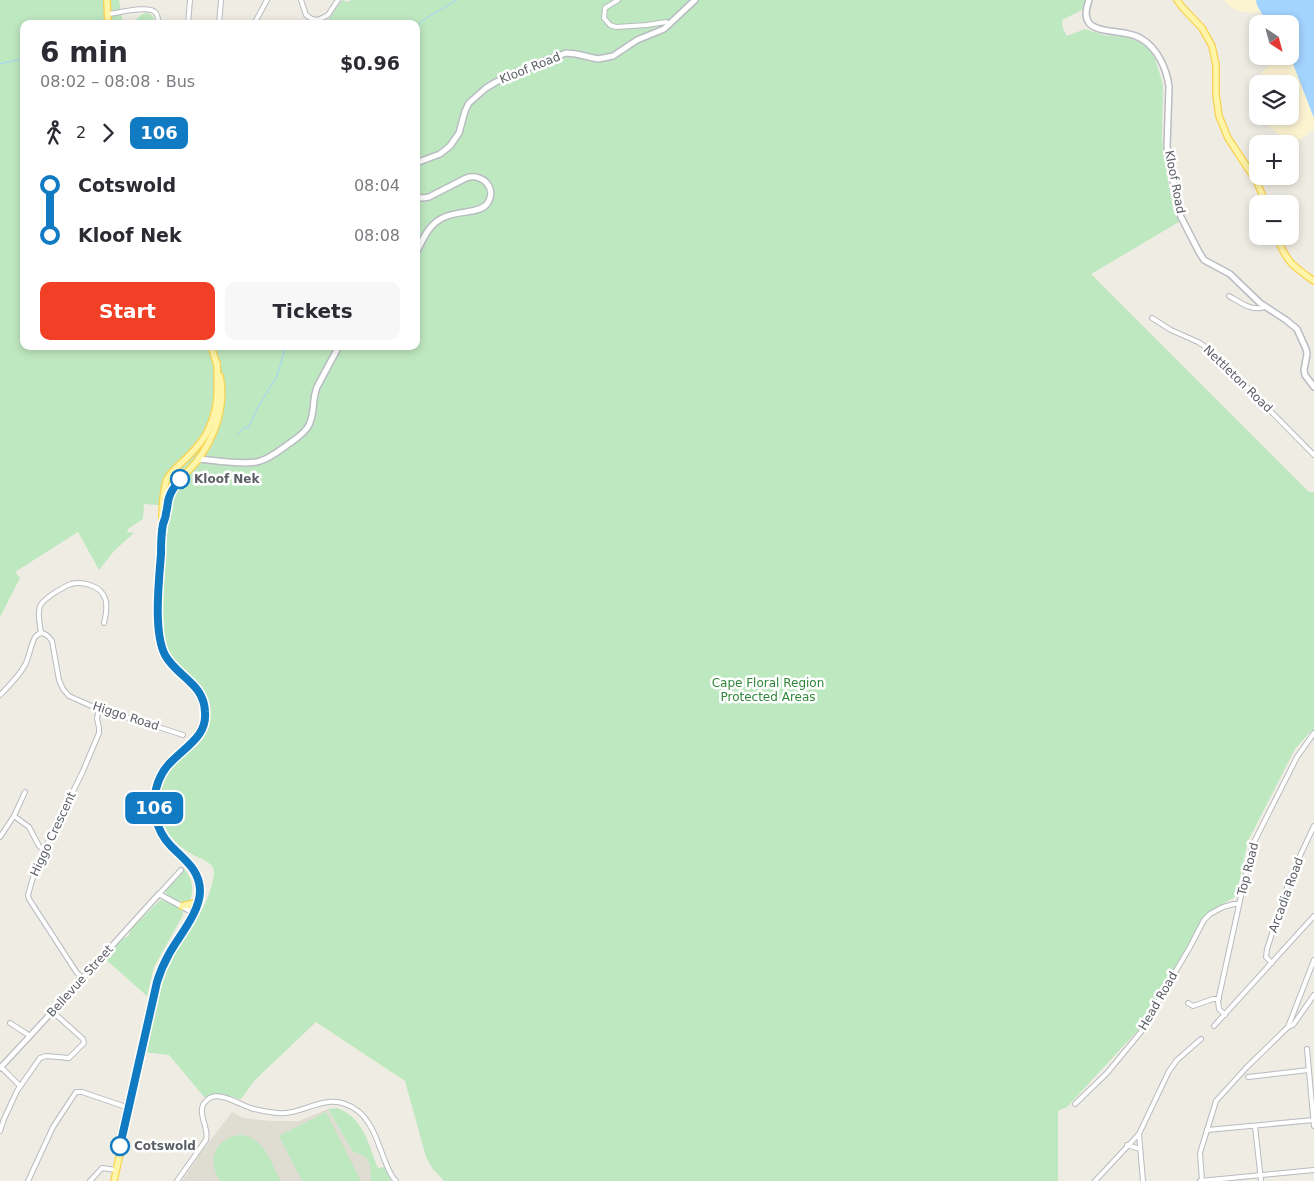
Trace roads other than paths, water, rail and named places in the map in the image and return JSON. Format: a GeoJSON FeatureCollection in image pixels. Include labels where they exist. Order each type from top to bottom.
{"type":"FeatureCollection","features":[{"type":"Feature","properties":{"kind":"main road"},"geometry":{"type":"LineString","coordinates":[[108,0],[108,20]]}},
{"type":"Feature","properties":{"kind":"main road","name":"Kloof Road"},"geometry":{"type":"LineString","coordinates":[[420,162],[440,154],[450,146],[459,133],[469,103],[496,82],[539,63],[566,54],[576,54],[598,59],[609,58],[670,24],[695,0]]}},
{"type":"Feature","properties":{"kind":"main road","name":"Kloof Road"},"geometry":{"type":"LineString","coordinates":[[1089,0],[1086,14],[1088,21],[1093,27],[1100,30],[1137,36],[1149,45],[1159,57],[1168,83],[1167,147],[1181,217],[1202,257],[1236,279],[1265,307],[1297,330],[1307,354],[1304,370],[1305,376],[1314,387]]}},
{"type":"Feature","properties":{"kind":"main road"},"geometry":{"type":"LineString","coordinates":[[1177,0],[1182,8],[1202,28],[1212,46],[1216,66],[1216,95],[1219,116],[1228,138],[1257,182],[1262,195]]}},
{"type":"Feature","properties":{"kind":"main road"},"geometry":{"type":"LineString","coordinates":[[420,198],[429,197],[472,176],[480,177],[486,181],[491,193],[488,202],[481,209],[450,214],[436,222],[428,230],[420,245]]}},
{"type":"Feature","properties":{"kind":"main road"},"geometry":{"type":"LineString","coordinates":[[1280,245],[1288,262],[1314,281]]}},
{"type":"Feature","properties":{"kind":"main road"},"geometry":{"type":"LineString","coordinates":[[114,1181],[159,975],[199,902],[200,888],[198,878],[190,864],[162,834],[154,808],[156,790],[162,774],[173,760],[196,739],[203,728],[205,717],[205,706],[199,692],[170,664],[160,644],[158,630],[158,583],[163,525],[170,494],[198,459],[216,427],[222,386],[212,350]]}},
{"type":"Feature","properties":{"kind":"main road"},"geometry":{"type":"LineString","coordinates":[[181,463],[198,459],[247,463],[258,462],[268,458],[301,435],[311,421],[317,387],[337,350]]}},
{"type":"Feature","properties":{"kind":"main road"},"geometry":{"type":"LineString","coordinates":[[163,525],[162,514],[166,482],[169,475],[204,437],[214,416],[218,395],[217,363]]}},
{"type":"Feature","properties":{"kind":"main road"},"geometry":{"type":"LineString","coordinates":[[181,463],[186,465],[188,471]]}},
{"type":"Feature","properties":{"kind":"main road"},"geometry":{"type":"LineString","coordinates":[[169,475],[174,480],[181,479]]}},
{"type":"Feature","properties":{"kind":"main road"},"geometry":{"type":"LineString","coordinates":[[182,906],[199,902]]}},
{"type":"Feature","properties":{"kind":"street"},"geometry":{"type":"LineString","coordinates":[[188,20],[190,0]]}},
{"type":"Feature","properties":{"kind":"street"},"geometry":{"type":"LineString","coordinates":[[219,20],[221,0]]}},
{"type":"Feature","properties":{"kind":"street"},"geometry":{"type":"LineString","coordinates":[[256,20],[267,0]]}},
{"type":"Feature","properties":{"kind":"street"},"geometry":{"type":"LineString","coordinates":[[301,0],[306,15],[318,20],[328,15],[338,0]]}},
{"type":"Feature","properties":{"kind":"street"},"geometry":{"type":"LineString","coordinates":[[618,0],[604,8],[604,18],[610,25],[647,25],[666,22],[670,24]]}},
{"type":"Feature","properties":{"kind":"street"},"geometry":{"type":"LineString","coordinates":[[108,14],[146,9],[155,12],[158,20]]}},
{"type":"Feature","properties":{"kind":"street"},"geometry":{"type":"LineString","coordinates":[[1228,296],[1251,308],[1265,307]]}},
{"type":"Feature","properties":{"kind":"street","name":"Nettleton Road"},"geometry":{"type":"LineString","coordinates":[[1152,318],[1209,349],[1314,455]]}},
{"type":"Feature","properties":{"kind":"street"},"geometry":{"type":"LineString","coordinates":[[0,695],[22,671],[35,637],[41,633],[39,613],[43,602],[48,597],[77,582],[94,586],[102,592],[106,601],[104,624]]}},
{"type":"Feature","properties":{"kind":"street","name":"Higgo Road"},"geometry":{"type":"LineString","coordinates":[[41,633],[46,634],[53,643],[59,680],[66,693],[99,709],[183,735]]}},
{"type":"Feature","properties":{"kind":"street","name":"Higgo Crescent"},"geometry":{"type":"LineString","coordinates":[[83,978],[77,973],[28,897],[28,892],[44,850],[83,771],[99,733],[100,728],[97,718],[99,709]]}},
{"type":"Feature","properties":{"kind":"street","name":"Top Road"},"geometry":{"type":"LineString","coordinates":[[1219,999],[1249,853],[1297,757],[1314,733]]}},
{"type":"Feature","properties":{"kind":"street"},"geometry":{"type":"LineString","coordinates":[[0,836],[14,816],[25,792]]}},
{"type":"Feature","properties":{"kind":"street"},"geometry":{"type":"LineString","coordinates":[[14,816],[29,827],[39,846],[44,850]]}},
{"type":"Feature","properties":{"kind":"street","name":"Arcadia Road"},"geometry":{"type":"LineString","coordinates":[[1272,964],[1266,957],[1267,949],[1291,875],[1314,826]]}},
{"type":"Feature","properties":{"kind":"street","name":"Bellevue Street"},"geometry":{"type":"LineString","coordinates":[[0,1068],[181,870]]}},
{"type":"Feature","properties":{"kind":"street"},"geometry":{"type":"LineString","coordinates":[[159,894],[194,913]]}},
{"type":"Feature","properties":{"kind":"street","name":"Head Road"},"geometry":{"type":"LineString","coordinates":[[1075,1104],[1107,1073],[1144,1028],[1204,920],[1210,914],[1238,904]]}},
{"type":"Feature","properties":{"kind":"street"},"geometry":{"type":"LineString","coordinates":[[1214,1026],[1314,916]]}},
{"type":"Feature","properties":{"kind":"street"},"geometry":{"type":"LineString","coordinates":[[1288,1027],[1314,960]]}},
{"type":"Feature","properties":{"kind":"street"},"geometry":{"type":"LineString","coordinates":[[1314,995],[1293,1025],[1288,1027],[1218,1098],[1200,1153],[1201,1181],[1314,1170]]}},
{"type":"Feature","properties":{"kind":"street"},"geometry":{"type":"LineString","coordinates":[[1188,1003],[1193,1006],[1213,999],[1219,999],[1219,1008],[1225,1015]]}},
{"type":"Feature","properties":{"kind":"street"},"geometry":{"type":"LineString","coordinates":[[0,1131],[5,1116],[20,1086],[40,1058],[44,1056],[69,1058],[84,1043],[83,1039],[53,1012]]}},
{"type":"Feature","properties":{"kind":"street"},"geometry":{"type":"LineString","coordinates":[[10,1023],[30,1036]]}},
{"type":"Feature","properties":{"kind":"street"},"geometry":{"type":"LineString","coordinates":[[1095,1181],[1139,1134],[1169,1071],[1177,1060],[1201,1039]]}},
{"type":"Feature","properties":{"kind":"street"},"geometry":{"type":"LineString","coordinates":[[1307,1049],[1314,1126]]}},
{"type":"Feature","properties":{"kind":"street"},"geometry":{"type":"LineString","coordinates":[[0,1068],[20,1086]]}},
{"type":"Feature","properties":{"kind":"street"},"geometry":{"type":"LineString","coordinates":[[1248,1077],[1309,1070]]}},
{"type":"Feature","properties":{"kind":"street"},"geometry":{"type":"LineString","coordinates":[[28,1181],[53,1127],[76,1092],[82,1092],[129,1108]]}},
{"type":"Feature","properties":{"kind":"street"},"geometry":{"type":"LineString","coordinates":[[177,1181],[206,1140],[207,1132],[202,1116],[204,1104],[211,1097],[218,1096],[255,1109],[279,1113],[290,1113],[326,1102],[338,1102],[349,1106],[359,1112],[370,1125],[390,1173],[396,1181]]}},
{"type":"Feature","properties":{"kind":"street"},"geometry":{"type":"LineString","coordinates":[[1206,1130],[1314,1120]]}},
{"type":"Feature","properties":{"kind":"street"},"geometry":{"type":"LineString","coordinates":[[1255,1126],[1261,1181]]}},
{"type":"Feature","properties":{"kind":"street"},"geometry":{"type":"LineString","coordinates":[[1139,1134],[1143,1181]]}},
{"type":"Feature","properties":{"kind":"street"},"geometry":{"type":"LineString","coordinates":[[1128,1145],[1140,1149]]}},
{"type":"Feature","properties":{"kind":"street"},"geometry":{"type":"LineString","coordinates":[[90,1181],[102,1168],[116,1170]]}},
{"type":"Feature","properties":{"kind":"water"},"geometry":{"type":"Polygon","coordinates":[[[1256,0],[1314,0],[1314,118],[1299,75],[1293,65],[1299,65],[1299,15],[1263,15],[1256,0]]]}},
{"type":"Feature","properties":{"kind":"waterway"},"geometry":{"type":"LineString","coordinates":[[420,23],[457,0]]}},
{"type":"Feature","properties":{"kind":"waterway"},"geometry":{"type":"LineString","coordinates":[[0,64],[20,59]]}},
{"type":"Feature","properties":{"kind":"waterway"},"geometry":{"type":"LineString","coordinates":[[237,435],[245,427],[248,428],[277,376],[285,350]]}},
{"type":"Feature","properties":{"kind":"place","name":"Kloof Nek"},"geometry":{"type":"Point","coordinates":[180,479]}},
{"type":"Feature","properties":{"kind":"place","name":"Cotswold"},"geometry":{"type":"Point","coordinates":[120,1146]}},
{"type":"Feature","properties":{"kind":"park label","name":"Cape Floral Region Protected Areas"},"geometry":{"type":"Point","coordinates":[768,690]}}]}
